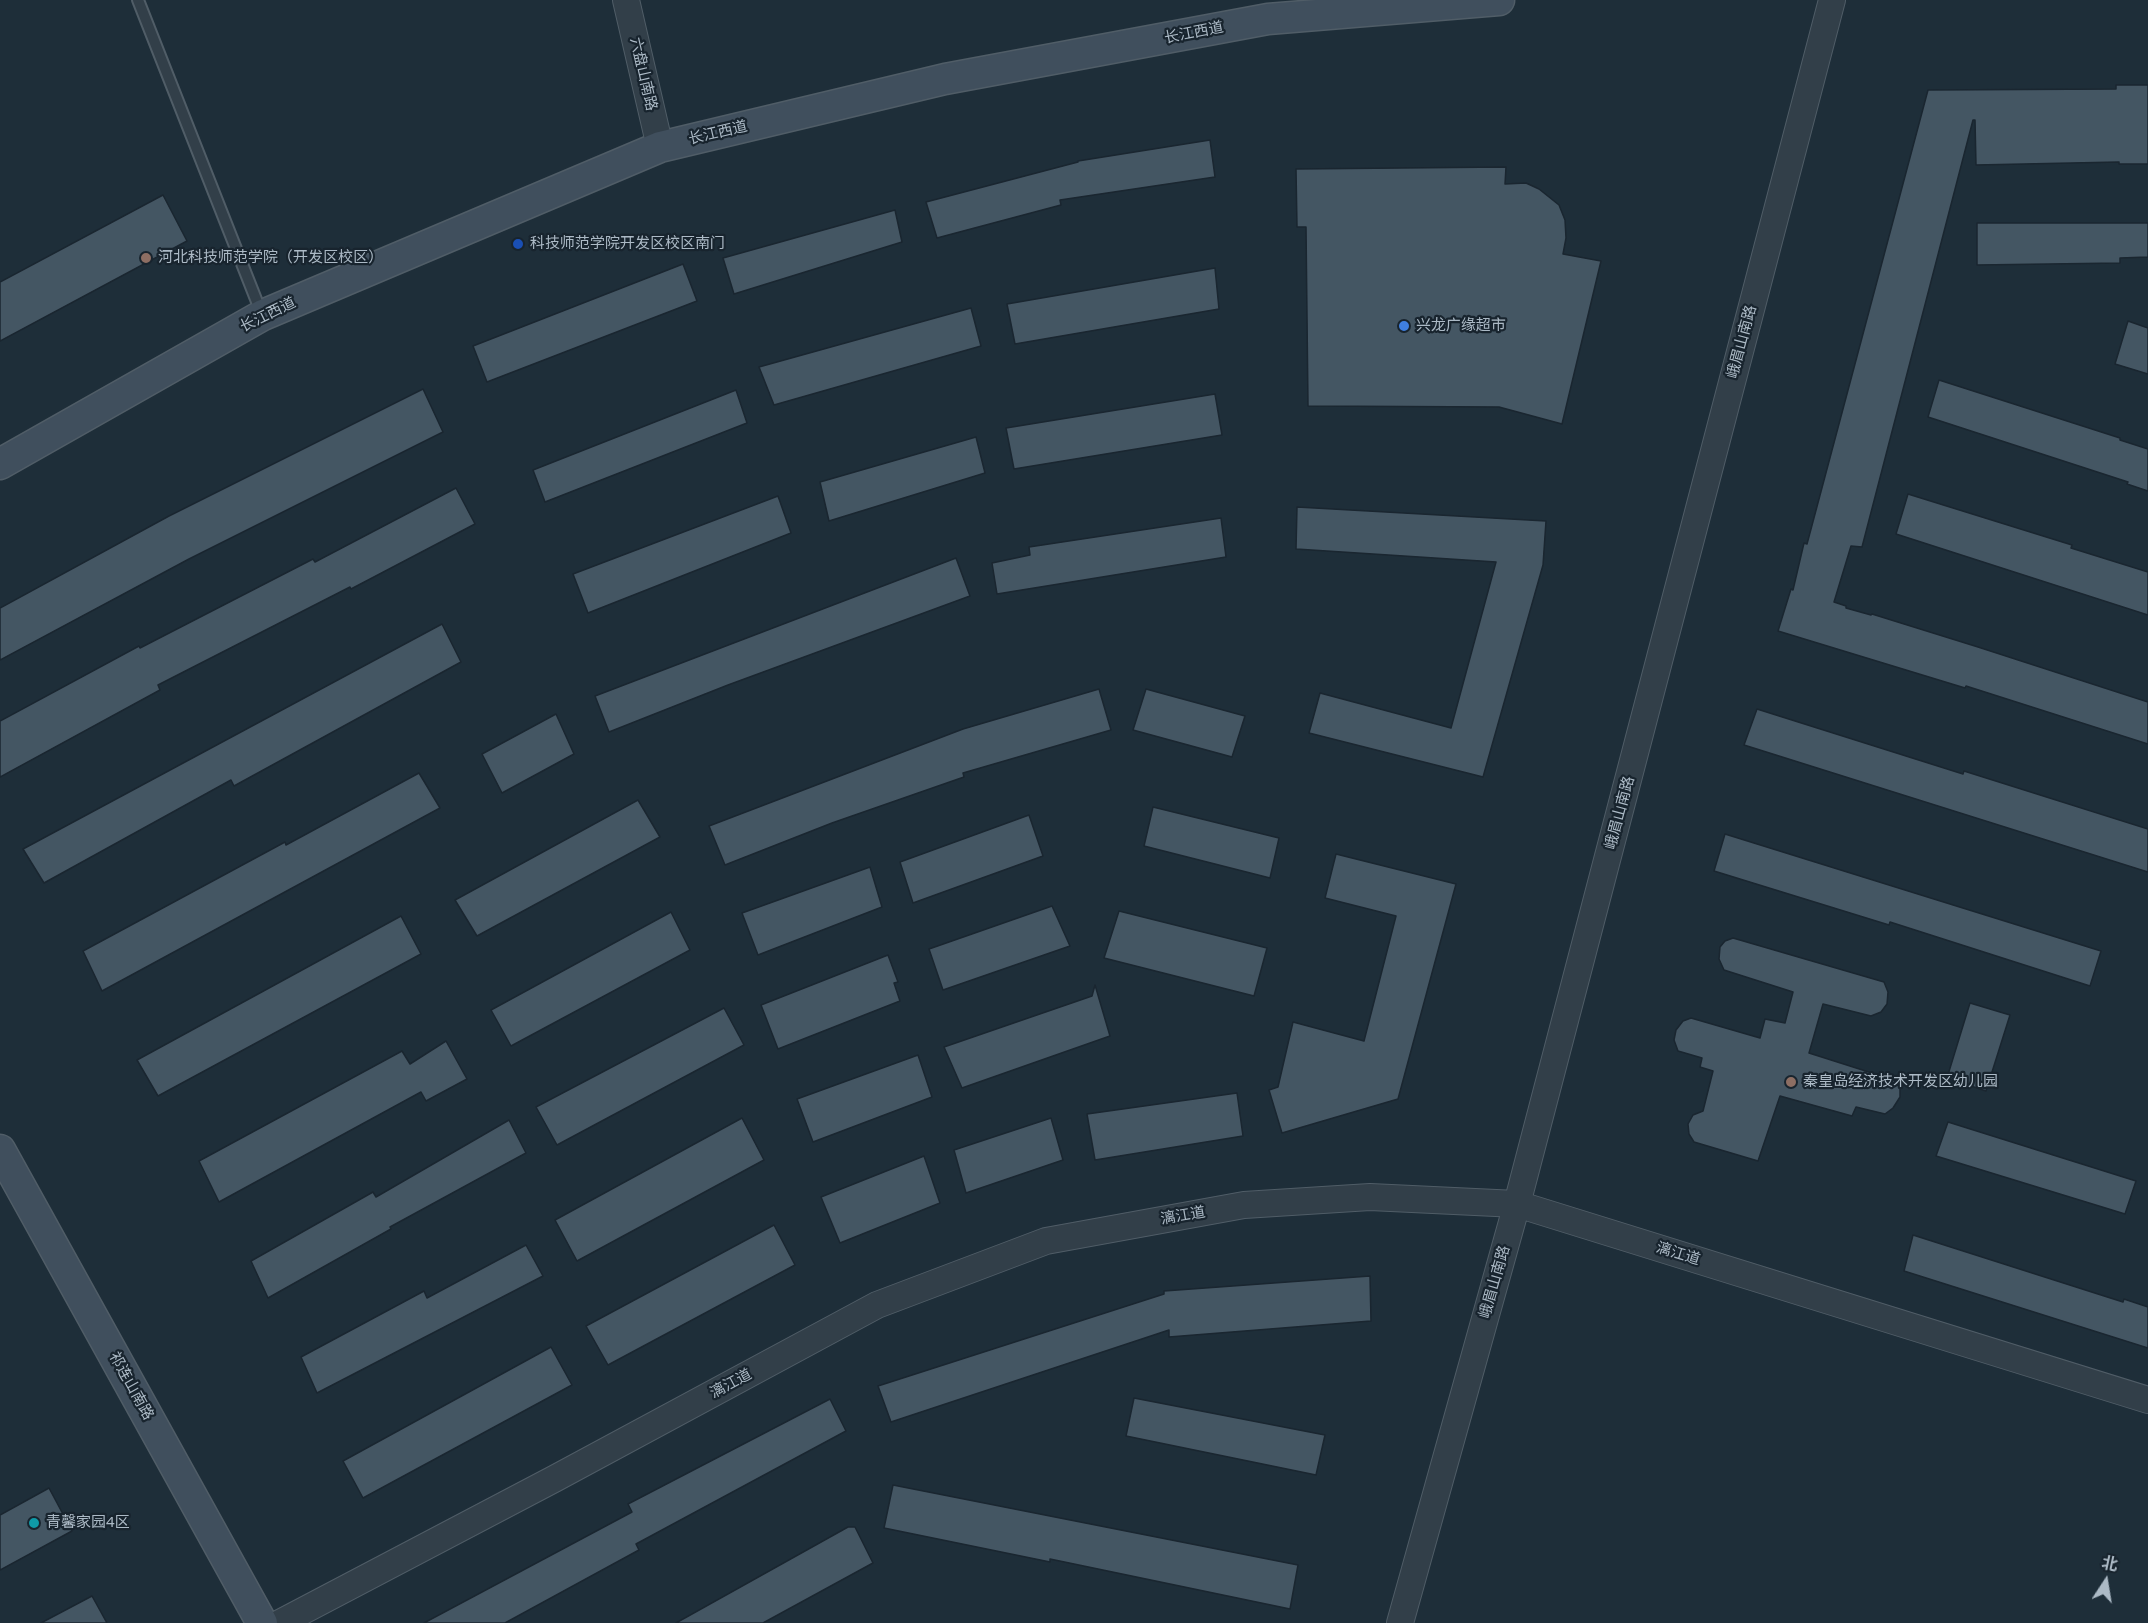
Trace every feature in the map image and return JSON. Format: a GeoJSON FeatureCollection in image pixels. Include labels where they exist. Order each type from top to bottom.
{"type":"FeatureCollection","features":[{"type":"Feature","properties":{"kind":"main road","name":"长江西道"},"geometry":{"type":"LineString","coordinates":[[0,464],[262,315],[660,147],[945,79],[1268,19],[1499,0]]}},
{"type":"Feature","properties":{"kind":"main road","name":"祁连山南路"},"geometry":{"type":"LineString","coordinates":[[0,1150],[262,1623]]}},
{"type":"Feature","properties":{"kind":"street","name":"六盘山南路"},"geometry":{"type":"LineString","coordinates":[[626,0],[660,147]]}},
{"type":"Feature","properties":{"kind":"street","name":"峨眉山南路"},"geometry":{"type":"LineString","coordinates":[[1400,1623],[1517,1204],[1832,0]]}},
{"type":"Feature","properties":{"kind":"street","name":"漓江道"},"geometry":{"type":"LineString","coordinates":[[280,1623],[877,1305],[1046,1241],[1244,1205],[1370,1197],[1517,1204],[2148,1400]]}},
{"type":"Feature","properties":{"kind":"lane"},"geometry":{"type":"LineString","coordinates":[[138,0],[262,315]]}},
{"type":"Feature","properties":{"kind":"building"},"geometry":{"type":"Polygon","coordinates":[[[2116,85],[2148,85],[2148,164],[2119,164],[2119,162],[1976,165],[1975,120],[1973,120],[1862,547],[1851,546],[1834,602],[1846,608],[1872,614],[2148,702],[2148,744],[1966,686],[1965,688],[1778,631],[1791,589],[1793,590],[1804,543],[1807,544],[1928,90],[2116,89],[2116,85]]]}},
{"type":"Feature","properties":{"kind":"building"},"geometry":{"type":"Polygon","coordinates":[[[1210,140],[1215,177],[1060,200],[1061,205],[937,238],[926,202],[1078,161],[1210,140]]]}},
{"type":"Feature","properties":{"kind":"building"},"geometry":{"type":"Polygon","coordinates":[[[1506,167],[1505,184],[1526,183],[1539,189],[1559,205],[1565,220],[1566,238],[1563,254],[1601,261],[1562,424],[1499,407],[1308,406],[1306,227],[1297,227],[1296,169],[1506,167]]]}},
{"type":"Feature","properties":{"kind":"building"},"geometry":{"type":"Polygon","coordinates":[[[163,195],[187,241],[0,341],[0,282],[163,195]]]}},
{"type":"Feature","properties":{"kind":"building"},"geometry":{"type":"Polygon","coordinates":[[[895,210],[902,242],[734,294],[723,258],[895,210]]]}},
{"type":"Feature","properties":{"kind":"building"},"geometry":{"type":"Polygon","coordinates":[[[1977,223],[2148,223],[2148,257],[2120,258],[2120,263],[1977,265],[1977,223]]]}},
{"type":"Feature","properties":{"kind":"building"},"geometry":{"type":"Polygon","coordinates":[[[683,264],[697,301],[487,382],[473,346],[683,264]]]}},
{"type":"Feature","properties":{"kind":"building"},"geometry":{"type":"Polygon","coordinates":[[[1215,268],[1219,309],[1015,344],[1007,304],[1215,268]]]}},
{"type":"Feature","properties":{"kind":"building"},"geometry":{"type":"Polygon","coordinates":[[[971,308],[981,346],[774,405],[759,367],[971,308]]]}},
{"type":"Feature","properties":{"kind":"building"},"geometry":{"type":"Polygon","coordinates":[[[2128,321],[2148,328],[2148,374],[2115,364],[2128,321]]]}},
{"type":"Feature","properties":{"kind":"building"},"geometry":{"type":"Polygon","coordinates":[[[1939,380],[2148,449],[2148,491],[2127,484],[2128,482],[1928,417],[1939,380]]]}},
{"type":"Feature","properties":{"kind":"building"},"geometry":{"type":"Polygon","coordinates":[[[423,389],[443,432],[189,559],[0,660],[0,608],[169,516],[423,389]]]}},
{"type":"Feature","properties":{"kind":"building"},"geometry":{"type":"Polygon","coordinates":[[[736,390],[747,423],[545,502],[533,470],[736,390]]]}},
{"type":"Feature","properties":{"kind":"building"},"geometry":{"type":"Polygon","coordinates":[[[1215,394],[1222,435],[1014,469],[1006,428],[1215,394]]]}},
{"type":"Feature","properties":{"kind":"building"},"geometry":{"type":"Polygon","coordinates":[[[976,437],[985,473],[829,521],[820,482],[976,437]]]}},
{"type":"Feature","properties":{"kind":"building"},"geometry":{"type":"Polygon","coordinates":[[[456,488],[475,524],[351,589],[350,587],[158,685],[160,690],[0,777],[0,721],[139,646],[140,648],[313,559],[315,562],[456,488]]]}},
{"type":"Feature","properties":{"kind":"building"},"geometry":{"type":"Polygon","coordinates":[[[1908,494],[2072,545],[2071,548],[2148,572],[2148,615],[1896,534],[1908,494]]]}},
{"type":"Feature","properties":{"kind":"building"},"geometry":{"type":"Polygon","coordinates":[[[778,496],[791,533],[588,613],[573,574],[778,496]]]}},
{"type":"Feature","properties":{"kind":"building"},"geometry":{"type":"Polygon","coordinates":[[[1297,507],[1546,521],[1543,565],[1483,777],[1309,733],[1320,693],[1451,728],[1496,562],[1296,549],[1297,507]]]}},
{"type":"Feature","properties":{"kind":"building"},"geometry":{"type":"Polygon","coordinates":[[[1221,518],[1226,557],[997,594],[992,563],[1030,555],[1029,547],[1221,518]]]}},
{"type":"Feature","properties":{"kind":"building"},"geometry":{"type":"Polygon","coordinates":[[[956,558],[970,596],[728,685],[609,732],[595,696],[956,558]]]}},
{"type":"Feature","properties":{"kind":"building"},"geometry":{"type":"Polygon","coordinates":[[[442,624],[461,662],[234,786],[231,780],[44,883],[23,849],[442,624]]]}},
{"type":"Feature","properties":{"kind":"building"},"geometry":{"type":"Polygon","coordinates":[[[1099,689],[1111,730],[963,773],[964,777],[832,823],[725,865],[709,826],[963,729],[1099,689]]]}},
{"type":"Feature","properties":{"kind":"building"},"geometry":{"type":"Polygon","coordinates":[[[1146,689],[1245,716],[1232,757],[1133,730],[1146,689]]]}},
{"type":"Feature","properties":{"kind":"building"},"geometry":{"type":"Polygon","coordinates":[[[1757,709],[2148,829],[2148,872],[1744,745],[1757,709]]]}},
{"type":"Feature","properties":{"kind":"building"},"geometry":{"type":"Polygon","coordinates":[[[556,714],[574,754],[502,793],[482,754],[556,714]]]}},
{"type":"Feature","properties":{"kind":"building"},"geometry":{"type":"Polygon","coordinates":[[[419,773],[440,808],[102,991],[83,951],[419,773]]]}},
{"type":"Feature","properties":{"kind":"building"},"geometry":{"type":"Polygon","coordinates":[[[638,800],[660,837],[477,936],[455,900],[638,800]]]}},
{"type":"Feature","properties":{"kind":"building"},"geometry":{"type":"Polygon","coordinates":[[[1153,807],[1279,838],[1270,878],[1144,846],[1153,807]]]}},
{"type":"Feature","properties":{"kind":"building"},"geometry":{"type":"Polygon","coordinates":[[[1029,815],[1043,856],[913,903],[900,862],[1029,815]]]}},
{"type":"Feature","properties":{"kind":"building"},"geometry":{"type":"Polygon","coordinates":[[[1725,834],[2101,951],[2090,986],[1890,922],[1889,925],[1714,871],[1725,834]]]}},
{"type":"Feature","properties":{"kind":"building"},"geometry":{"type":"Polygon","coordinates":[[[1336,854],[1456,884],[1398,1099],[1282,1133],[1269,1090],[1278,1087],[1293,1022],[1364,1041],[1396,916],[1325,898],[1336,854]]]}},
{"type":"Feature","properties":{"kind":"building"},"geometry":{"type":"Polygon","coordinates":[[[870,867],[882,907],[758,955],[742,913],[870,867]]]}},
{"type":"Feature","properties":{"kind":"building"},"geometry":{"type":"Polygon","coordinates":[[[1052,906],[1070,946],[943,990],[929,949],[1052,906]]]}},
{"type":"Feature","properties":{"kind":"building"},"geometry":{"type":"Polygon","coordinates":[[[1119,911],[1267,948],[1254,996],[1104,958],[1119,911]]]}},
{"type":"Feature","properties":{"kind":"building"},"geometry":{"type":"Polygon","coordinates":[[[671,912],[690,950],[511,1046],[491,1010],[671,912]]]}},
{"type":"Feature","properties":{"kind":"building"},"geometry":{"type":"Polygon","coordinates":[[[401,916],[421,954],[158,1096],[137,1060],[401,916]]]}},
{"type":"Feature","properties":{"kind":"building"},"geometry":{"type":"Polygon","coordinates":[[[1733,938],[1884,982],[1888,992],[1887,1004],[1881,1012],[1871,1016],[1823,1004],[1809,1053],[1894,1080],[1900,1087],[1900,1097],[1893,1108],[1885,1114],[1856,1107],[1852,1116],[1780,1096],[1758,1161],[1694,1142],[1689,1134],[1688,1124],[1693,1115],[1703,1111],[1713,1071],[1700,1067],[1702,1058],[1678,1051],[1674,1040],[1676,1030],[1683,1021],[1691,1018],[1760,1038],[1765,1019],[1785,1023],[1793,992],[1724,970],[1719,959],[1720,947],[1725,941],[1733,938]]]}},
{"type":"Feature","properties":{"kind":"building"},"geometry":{"type":"Polygon","coordinates":[[[888,955],[898,982],[894,983],[900,1001],[778,1049],[761,1005],[888,955]]]}},
{"type":"Feature","properties":{"kind":"building"},"geometry":{"type":"Polygon","coordinates":[[[1095,985],[1110,1036],[962,1088],[944,1047],[1092,996],[1095,985]]]}},
{"type":"Feature","properties":{"kind":"building"},"geometry":{"type":"Polygon","coordinates":[[[1970,1003],[2010,1015],[1986,1091],[1947,1078],[1970,1003]]]}},
{"type":"Feature","properties":{"kind":"building"},"geometry":{"type":"Polygon","coordinates":[[[724,1008],[744,1045],[557,1145],[536,1107],[724,1008]]]}},
{"type":"Feature","properties":{"kind":"building"},"geometry":{"type":"Polygon","coordinates":[[[446,1041],[467,1079],[426,1101],[421,1092],[219,1202],[199,1161],[402,1051],[410,1064],[446,1041]]]}},
{"type":"Feature","properties":{"kind":"building"},"geometry":{"type":"Polygon","coordinates":[[[918,1055],[932,1097],[813,1142],[797,1099],[918,1055]]]}},
{"type":"Feature","properties":{"kind":"building"},"geometry":{"type":"Polygon","coordinates":[[[1237,1093],[1243,1136],[1095,1160],[1087,1114],[1237,1093]]]}},
{"type":"Feature","properties":{"kind":"building"},"geometry":{"type":"Polygon","coordinates":[[[742,1118],[764,1160],[577,1261],[555,1220],[742,1118]]]}},
{"type":"Feature","properties":{"kind":"building"},"geometry":{"type":"Polygon","coordinates":[[[1051,1118],[1063,1160],[966,1193],[954,1150],[1051,1118]]]}},
{"type":"Feature","properties":{"kind":"building"},"geometry":{"type":"Polygon","coordinates":[[[509,1120],[526,1153],[390,1227],[391,1229],[268,1298],[251,1261],[373,1192],[376,1197],[509,1120]]]}},
{"type":"Feature","properties":{"kind":"building"},"geometry":{"type":"Polygon","coordinates":[[[1948,1122],[2136,1181],[2125,1214],[1936,1156],[1948,1122]]]}},
{"type":"Feature","properties":{"kind":"building"},"geometry":{"type":"Polygon","coordinates":[[[924,1156],[940,1203],[840,1243],[821,1197],[924,1156]]]}},
{"type":"Feature","properties":{"kind":"building"},"geometry":{"type":"Polygon","coordinates":[[[774,1225],[795,1265],[608,1365],[586,1326],[774,1225]]]}},
{"type":"Feature","properties":{"kind":"building"},"geometry":{"type":"Polygon","coordinates":[[[1913,1235],[2123,1302],[2124,1299],[2148,1307],[2148,1348],[1904,1271],[1913,1235]]]}},
{"type":"Feature","properties":{"kind":"building"},"geometry":{"type":"Polygon","coordinates":[[[526,1245],[543,1276],[317,1393],[301,1357],[424,1291],[427,1298],[526,1245]]]}},
{"type":"Feature","properties":{"kind":"building"},"geometry":{"type":"Polygon","coordinates":[[[1370,1276],[1371,1321],[1169,1337],[1169,1330],[891,1422],[878,1386],[1164,1294],[1164,1291],[1370,1276]]]}},
{"type":"Feature","properties":{"kind":"building"},"geometry":{"type":"Polygon","coordinates":[[[551,1347],[572,1385],[363,1498],[343,1461],[551,1347]]]}},
{"type":"Feature","properties":{"kind":"building"},"geometry":{"type":"Polygon","coordinates":[[[1134,1398],[1325,1435],[1316,1475],[1126,1436],[1134,1398]]]}},
{"type":"Feature","properties":{"kind":"building"},"geometry":{"type":"Polygon","coordinates":[[[830,1399],[846,1431],[636,1544],[639,1550],[505,1623],[424,1623],[632,1512],[628,1504],[830,1399]]]}},
{"type":"Feature","properties":{"kind":"building"},"geometry":{"type":"Polygon","coordinates":[[[893,1485],[1298,1565],[1290,1609],[1050,1559],[1050,1562],[884,1528],[893,1485]]]}},
{"type":"Feature","properties":{"kind":"building","name":"青馨家园4区"},"geometry":{"type":"Polygon","coordinates":[[[49,1488],[72,1531],[0,1570],[0,1515],[49,1488]]]}},
{"type":"Feature","properties":{"kind":"building"},"geometry":{"type":"Polygon","coordinates":[[[848,1527],[855,1527],[873,1563],[763,1623],[676,1623],[848,1527]]]}},
{"type":"Feature","properties":{"kind":"building"},"geometry":{"type":"Polygon","coordinates":[[[92,1596],[107,1623],[41,1623],[92,1596]]]}},
{"type":"Feature","properties":{"kind":"place","name":"科技师范学院开发区校区南门"},"geometry":{"type":"Point","coordinates":[518,244]}},
{"type":"Feature","properties":{"kind":"place","name":"河北科技师范学院（开发区校区）"},"geometry":{"type":"Point","coordinates":[146,258]}},
{"type":"Feature","properties":{"kind":"place","name":"兴龙广缘超市"},"geometry":{"type":"Point","coordinates":[1404,326]}},
{"type":"Feature","properties":{"kind":"place","name":"秦皇岛经济技术开发区幼儿园"},"geometry":{"type":"Point","coordinates":[1791,1082]}},
{"type":"Feature","properties":{"kind":"place","name":"青馨家园4区"},"geometry":{"type":"Point","coordinates":[34,1523]}}]}
